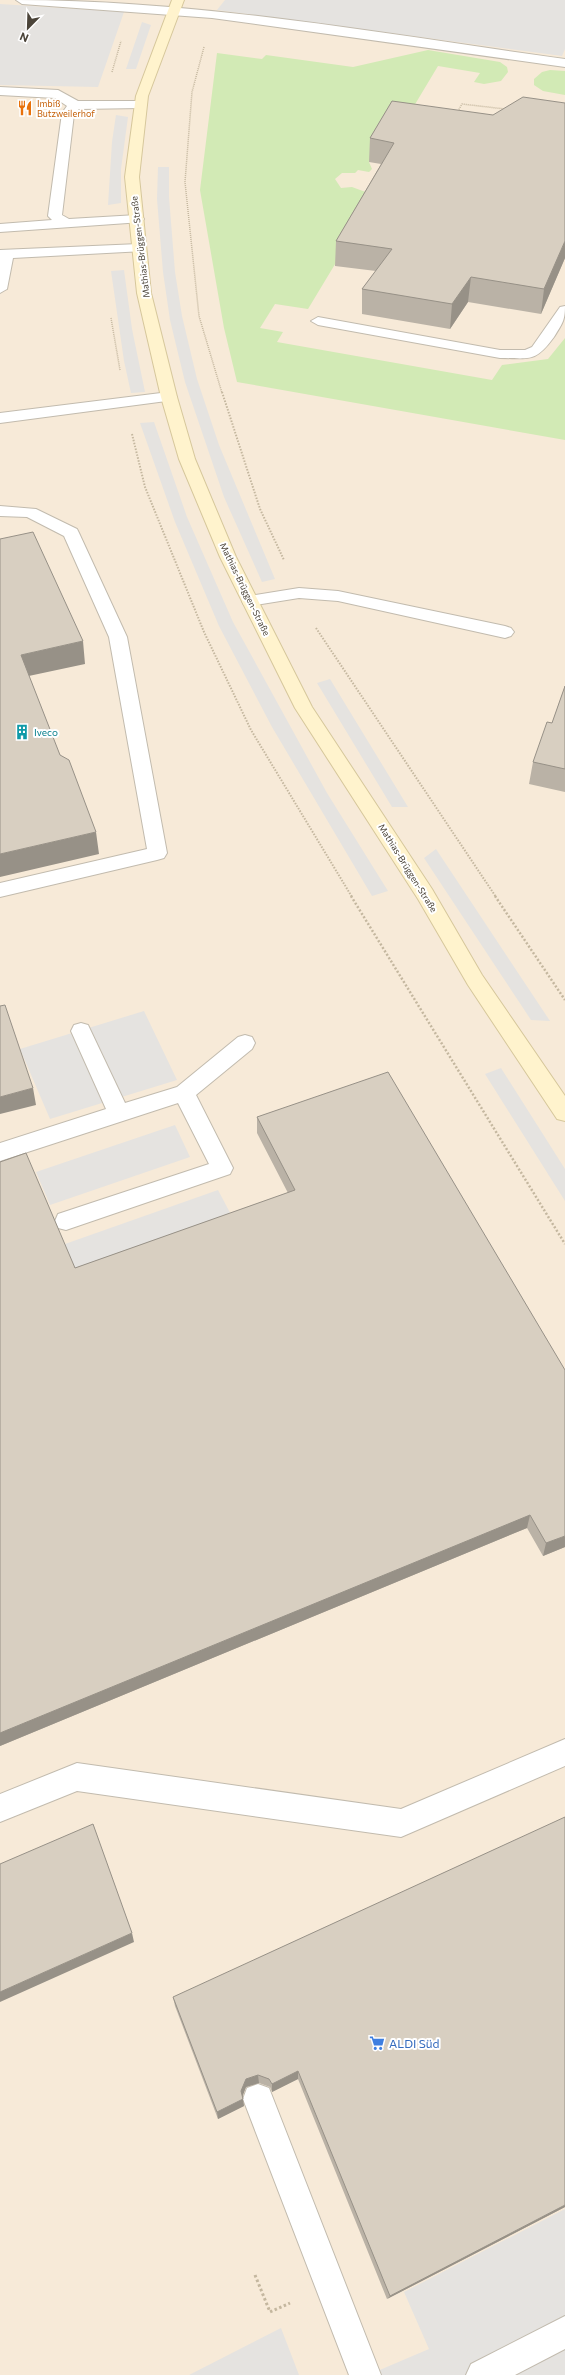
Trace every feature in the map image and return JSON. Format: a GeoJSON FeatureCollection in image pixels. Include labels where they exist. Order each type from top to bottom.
{"type":"FeatureCollection","features":[{"type":"Feature","properties":{"kind":"street","name":"Mathias-Brüggen-Straße"},"geometry":{"type":"LineString","coordinates":[[176,5],[141,104],[132,177],[144,292],[169,397],[187,459],[228,557],[304,708],[425,894],[475,980],[565,1113]]}},
{"type":"Feature","properties":{"kind":"lane"},"geometry":{"type":"LineString","coordinates":[[22,0],[176,5],[212,14],[565,62]]}},
{"type":"Feature","properties":{"kind":"lane"},"geometry":{"type":"LineString","coordinates":[[0,91],[58,94],[75,105],[141,104]]}},
{"type":"Feature","properties":{"kind":"lane"},"geometry":{"type":"LineString","coordinates":[[64,222],[55,216],[68,113],[75,105]]}},
{"type":"Feature","properties":{"kind":"lane"},"geometry":{"type":"LineString","coordinates":[[0,228],[64,222],[137,219]]}},
{"type":"Feature","properties":{"kind":"lane"},"geometry":{"type":"LineString","coordinates":[[0,289],[3,254],[139,248]]}},
{"type":"Feature","properties":{"kind":"lane"},"geometry":{"type":"LineString","coordinates":[[318,321],[500,354],[527,354],[537,350],[565,310]]}},
{"type":"Feature","properties":{"kind":"lane"},"geometry":{"type":"LineString","coordinates":[[0,418],[169,397]]}},
{"type":"Feature","properties":{"kind":"lane"},"geometry":{"type":"LineString","coordinates":[[0,511],[30,512],[71,533],[118,636],[157,853],[0,890]]}},
{"type":"Feature","properties":{"kind":"lane"},"geometry":{"type":"LineString","coordinates":[[250,601],[299,593],[338,596],[505,632]]}},
{"type":"Feature","properties":{"kind":"lane"},"geometry":{"type":"LineString","coordinates":[[81,1031],[120,1114]]}},
{"type":"Feature","properties":{"kind":"lane"},"geometry":{"type":"LineString","coordinates":[[0,1152],[184,1093],[245,1043]]}},
{"type":"Feature","properties":{"kind":"lane"},"geometry":{"type":"LineString","coordinates":[[66,1221],[222,1168],[184,1093]]}},
{"type":"Feature","properties":{"kind":"lane"},"geometry":{"type":"LineString","coordinates":[[0,1808],[77,1778],[401,1822],[565,1752]]}},
{"type":"Feature","properties":{"kind":"lane"},"geometry":{"type":"LineString","coordinates":[[258,2099],[365,2375]]}},
{"type":"Feature","properties":{"kind":"lane"},"geometry":{"type":"LineString","coordinates":[[482,2375],[565,2332]]}},
{"type":"Feature","properties":{"kind":"path"},"geometry":{"type":"LineString","coordinates":[[212,14],[192,92],[185,182],[199,316],[244,465],[260,509],[299,593],[322,637],[565,1000]]}},
{"type":"Feature","properties":{"kind":"path"},"geometry":{"type":"LineString","coordinates":[[455,117],[462,104],[506,109]]}},
{"type":"Feature","properties":{"kind":"path"},"geometry":{"type":"LineString","coordinates":[[415,1001],[565,1244]]}},
{"type":"Feature","properties":{"kind":"path"},"geometry":{"type":"LineString","coordinates":[[255,2275],[270,2312],[293,2301]]}},
{"type":"Feature","properties":{"kind":"shaded area"},"geometry":{"type":"Polygon","coordinates":[[[0,0],[565,0],[565,2375],[0,2375],[0,0]]]}},
{"type":"Feature","properties":{"kind":"shaded area"},"geometry":{"type":"Polygon","coordinates":[[[225,0],[565,0],[565,49],[562,56],[217,10],[225,0]]]}},
{"type":"Feature","properties":{"kind":"shaded area"},"geometry":{"type":"Polygon","coordinates":[[[0,4],[124,12],[98,87],[0,85],[0,4]]]}},
{"type":"Feature","properties":{"kind":"shaded area"},"geometry":{"type":"Polygon","coordinates":[[[142,22],[151,25],[136,69],[126,69],[142,22]]]}},
{"type":"Feature","properties":{"kind":"shaded area"},"geometry":{"type":"Polygon","coordinates":[[[116,115],[128,117],[121,169],[121,203],[108,205],[112,142],[116,115]]]}},
{"type":"Feature","properties":{"kind":"shaded area"},"geometry":{"type":"Polygon","coordinates":[[[158,167],[169,167],[169,197],[175,272],[182,316],[197,379],[219,445],[275,579],[262,582],[224,497],[185,382],[170,320],[163,272],[157,199],[158,167]]]}},
{"type":"Feature","properties":{"kind":"shaded area"},"geometry":{"type":"Polygon","coordinates":[[[124,270],[132,329],[145,392],[131,393],[124,361],[111,271],[124,270]]]}},
{"type":"Feature","properties":{"kind":"shaded area"},"geometry":{"type":"Polygon","coordinates":[[[154,422],[187,517],[233,622],[327,793],[388,891],[372,896],[272,727],[219,626],[175,522],[140,423],[154,422]]]}},
{"type":"Feature","properties":{"kind":"shaded area"},"geometry":{"type":"Polygon","coordinates":[[[330,679],[408,807],[392,807],[317,683],[330,679]]]}},
{"type":"Feature","properties":{"kind":"shaded area"},"geometry":{"type":"Polygon","coordinates":[[[436,849],[550,1021],[531,1020],[424,858],[436,849]]]}},
{"type":"Feature","properties":{"kind":"shaded area"},"geometry":{"type":"Polygon","coordinates":[[[144,1011],[177,1080],[50,1119],[20,1049],[144,1011]]]}},
{"type":"Feature","properties":{"kind":"shaded area"},"geometry":{"type":"Polygon","coordinates":[[[501,1068],[565,1169],[565,1201],[485,1074],[501,1068]]]}},
{"type":"Feature","properties":{"kind":"shaded area"},"geometry":{"type":"Polygon","coordinates":[[[175,1125],[190,1157],[50,1205],[36,1172],[175,1125]]]}},
{"type":"Feature","properties":{"kind":"shaded area"},"geometry":{"type":"Polygon","coordinates":[[[218,1190],[236,1224],[79,1279],[65,1244],[218,1190]]]}},
{"type":"Feature","properties":{"kind":"shaded area"},"geometry":{"type":"Polygon","coordinates":[[[565,2209],[565,2375],[368,2375],[429,2349],[404,2292],[565,2209]]]}},
{"type":"Feature","properties":{"kind":"shaded area"},"geometry":{"type":"Polygon","coordinates":[[[281,2328],[299,2375],[189,2375],[281,2328]]]}},
{"type":"Feature","properties":{"kind":"green space"},"geometry":{"type":"Polygon","coordinates":[[[428,50],[500,62],[507,67],[508,72],[501,81],[484,84],[474,82],[480,73],[438,66],[414,106],[376,150],[369,162],[372,169],[369,172],[358,170],[355,173],[342,173],[335,179],[341,188],[352,187],[371,194],[343,251],[308,309],[275,304],[260,328],[283,332],[277,342],[492,380],[502,365],[548,359],[565,338],[565,440],[237,382],[224,328],[200,190],[217,53],[262,59],[266,55],[353,67],[428,50]]]}},
{"type":"Feature","properties":{"kind":"green space"},"geometry":{"type":"Polygon","coordinates":[[[550,70],[565,71],[565,95],[543,91],[534,85],[534,79],[542,72],[550,70]]]}},
{"type":"Feature","properties":{"kind":"building"},"geometry":{"type":"Polygon","coordinates":[[[523,97],[565,103],[565,241],[544,289],[471,277],[452,304],[362,289],[392,249],[336,241],[394,143],[370,138],[392,101],[493,115],[523,97]]]}},
{"type":"Feature","properties":{"kind":"building"},"geometry":{"type":"Polygon","coordinates":[[[33,532],[83,641],[21,655],[60,755],[69,760],[96,832],[0,854],[0,539],[33,532]]]}},
{"type":"Feature","properties":{"kind":"building"},"geometry":{"type":"Polygon","coordinates":[[[565,686],[565,769],[533,762],[547,722],[552,723],[565,686]]]}},
{"type":"Feature","properties":{"kind":"building"},"geometry":{"type":"Polygon","coordinates":[[[5,1005],[33,1088],[0,1097],[0,1006],[5,1005]]]}},
{"type":"Feature","properties":{"kind":"building"},"geometry":{"type":"Polygon","coordinates":[[[388,1072],[565,1370],[565,1536],[546,1543],[530,1515],[0,1733],[0,1162],[26,1153],[75,1268],[295,1190],[257,1117],[388,1072]]]}},
{"type":"Feature","properties":{"kind":"building","name":"ALDI Süd"},"geometry":{"type":"Polygon","coordinates":[[[565,1817],[565,2205],[390,2296],[298,2071],[272,2084],[269,2079],[258,2075],[246,2079],[241,2091],[243,2099],[217,2112],[173,1997],[565,1817]]]}},
{"type":"Feature","properties":{"kind":"building"},"geometry":{"type":"Polygon","coordinates":[[[93,1824],[132,1933],[0,1992],[0,1864],[93,1824]]]}},
{"type":"Feature","properties":{"kind":"place","name":"Imbiß Butzweilerhof"},"geometry":{"type":"Point","coordinates":[25,108]}},
{"type":"Feature","properties":{"kind":"place","name":"Iveco"},"geometry":{"type":"Point","coordinates":[22,732]}},
{"type":"Feature","properties":{"kind":"place","name":"ALDI Süd"},"geometry":{"type":"Point","coordinates":[377,2043]}}]}
